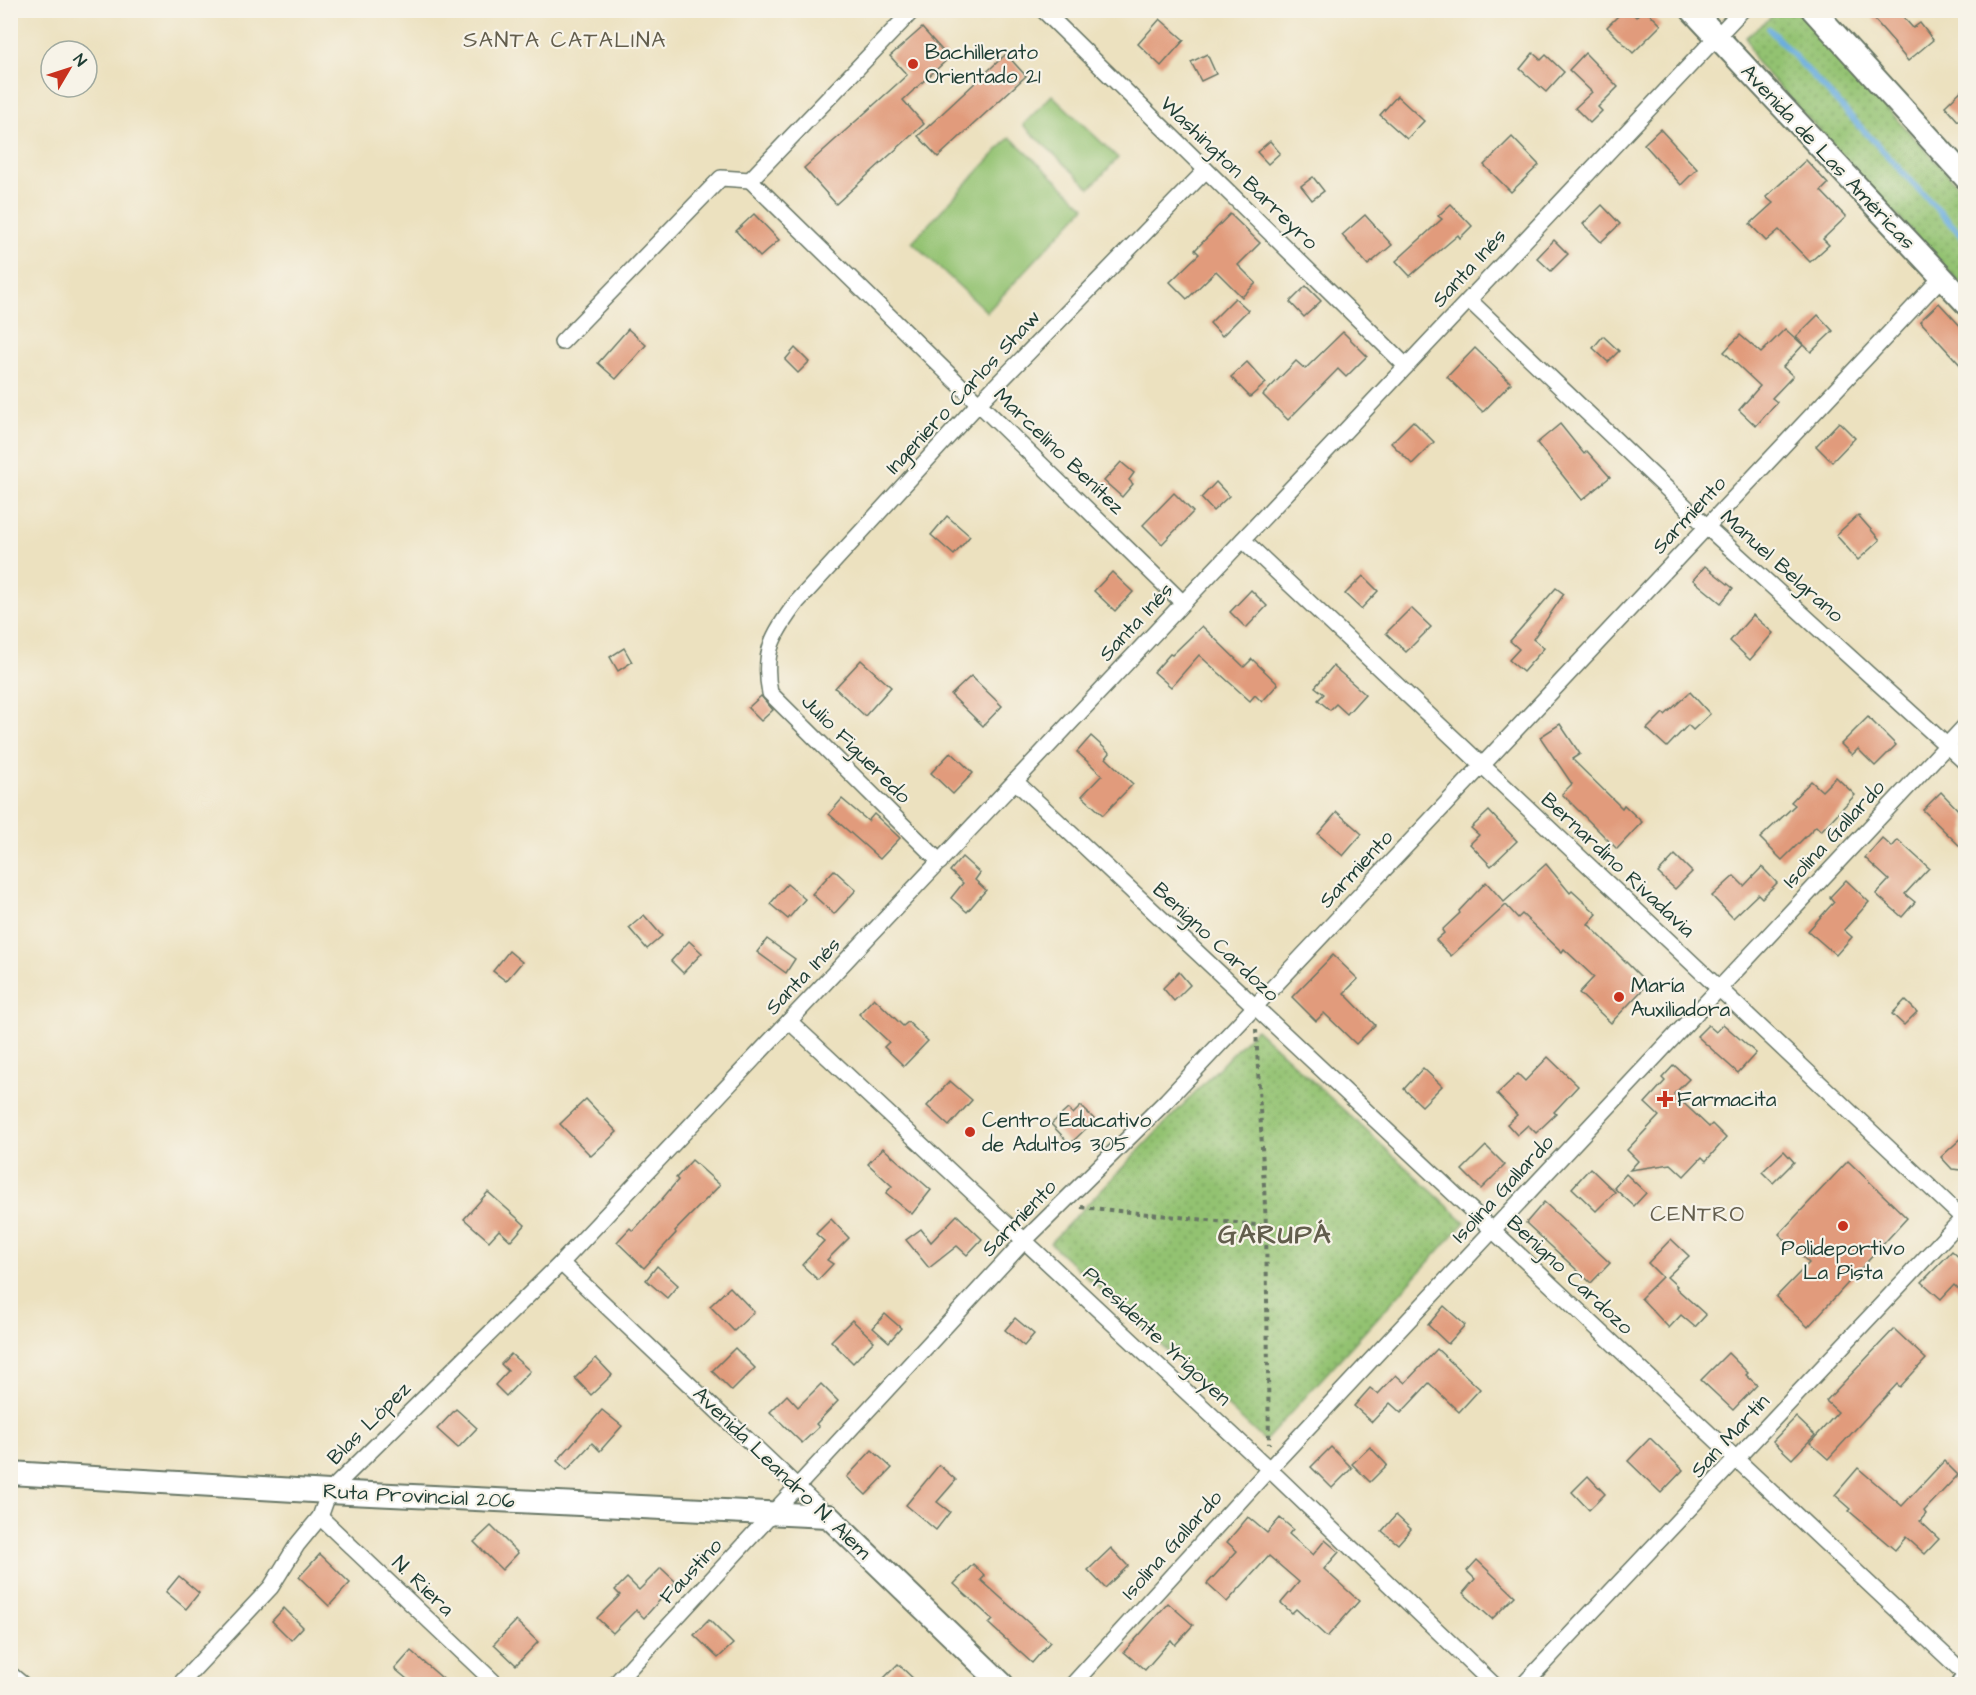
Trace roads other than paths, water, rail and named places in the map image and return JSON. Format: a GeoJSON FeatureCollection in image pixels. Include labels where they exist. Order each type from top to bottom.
{"type":"FeatureCollection","features":[{"type":"Feature","properties":{"kind":"main road","name":"Avenida de Las Américas"},"geometry":{"type":"LineString","coordinates":[[1692,10],[1715,38],[1965,303]]}},
{"type":"Feature","properties":{"kind":"main road"},"geometry":{"type":"LineString","coordinates":[[1813,10],[1965,178]]}},
{"type":"Feature","properties":{"kind":"main road","name":"Ruta Provincial 206"},"geometry":{"type":"LineString","coordinates":[[10,1473],[329,1492],[828,1516]]}},
{"type":"Feature","properties":{"kind":"main road","name":"Avenida Leandro N. Alem"},"geometry":{"type":"LineString","coordinates":[[828,1516],[1002,1684]]}},
{"type":"Feature","properties":{"kind":"street"},"geometry":{"type":"LineString","coordinates":[[562,342],[721,178],[750,180],[914,10]]}},
{"type":"Feature","properties":{"kind":"street","name":"Washington Barreyro"},"geometry":{"type":"LineString","coordinates":[[1043,10],[1406,366]]}},
{"type":"Feature","properties":{"kind":"street","name":"Santa Inés"},"geometry":{"type":"LineString","coordinates":[[561,1263],[1742,10]]}},
{"type":"Feature","properties":{"kind":"street","name":"Ingeniero Carlos Shaw"},"geometry":{"type":"LineString","coordinates":[[768,654],[777,628],[797,602],[979,403],[1206,170]]}},
{"type":"Feature","properties":{"kind":"street","name":"Marcelino Benítez"},"geometry":{"type":"LineString","coordinates":[[750,180],[1183,603]]}},
{"type":"Feature","properties":{"kind":"street","name":"Sarmiento"},"geometry":{"type":"LineString","coordinates":[[798,1487],[1024,1241],[1167,1100],[1942,277]]}},
{"type":"Feature","properties":{"kind":"street","name":"Manuel Belgrano"},"geometry":{"type":"LineString","coordinates":[[1469,300],[1707,527],[1965,763]]}},
{"type":"Feature","properties":{"kind":"street","name":"Bernardino Rivadavia"},"geometry":{"type":"LineString","coordinates":[[1243,540],[1965,1218]]}},
{"type":"Feature","properties":{"kind":"street","name":"Julio Figueredo"},"geometry":{"type":"LineString","coordinates":[[768,654],[767,675],[770,693],[940,862]]}},
{"type":"Feature","properties":{"kind":"street","name":"Isolina Gallardo"},"geometry":{"type":"LineString","coordinates":[[1073,1684],[1269,1469],[1965,725]]}},
{"type":"Feature","properties":{"kind":"street","name":"Benigno Cardozo"},"geometry":{"type":"LineString","coordinates":[[1015,781],[1965,1675]]}},
{"type":"Feature","properties":{"kind":"street","name":"Presidente Yrigoyen"},"geometry":{"type":"LineString","coordinates":[[789,1021],[1269,1469],[1494,1684]]}},
{"type":"Feature","properties":{"kind":"street","name":"San Martín"},"geometry":{"type":"LineString","coordinates":[[1524,1684],[1965,1218]]}},
{"type":"Feature","properties":{"kind":"street","name":"Avenida Leandro N. Alem"},"geometry":{"type":"LineString","coordinates":[[561,1263],[828,1516]]}},
{"type":"Feature","properties":{"kind":"street","name":"Blas López"},"geometry":{"type":"LineString","coordinates":[[180,1684],[271,1587],[297,1545],[320,1517],[329,1492],[561,1263]]}},
{"type":"Feature","properties":{"kind":"street","name":"Faustino"},"geometry":{"type":"LineString","coordinates":[[615,1684],[798,1487]]}},
{"type":"Feature","properties":{"kind":"street","name":"N. Riera"},"geometry":{"type":"LineString","coordinates":[[320,1517],[496,1684]]}},
{"type":"Feature","properties":{"kind":"street"},"geometry":{"type":"LineString","coordinates":[[10,1674],[22,1684]]}},
{"type":"Feature","properties":{"kind":"waterway"},"geometry":{"type":"LineString","coordinates":[[1769,29],[1966,240]]}},
{"type":"Feature","properties":{"kind":"place","name":"Bachillerato Orientado 21"},"geometry":{"type":"Point","coordinates":[913,64]}},
{"type":"Feature","properties":{"kind":"place","name":"María Auxiliadora"},"geometry":{"type":"Point","coordinates":[1619,997]}},
{"type":"Feature","properties":{"kind":"place","name":"Farmacita"},"geometry":{"type":"Point","coordinates":[1665,1099]}},
{"type":"Feature","properties":{"kind":"place","name":"Centro Educativo de Adultos 305"},"geometry":{"type":"Point","coordinates":[970,1132]}},
{"type":"Feature","properties":{"kind":"place","name":"Polideportivo La Pista"},"geometry":{"type":"Point","coordinates":[1843,1226]}},
{"type":"Feature","properties":{"kind":"district","name":"SANTA CATALINA"},"geometry":{"type":"Point","coordinates":[565,40]}},
{"type":"Feature","properties":{"kind":"district","name":"CENTRO"},"geometry":{"type":"Point","coordinates":[1698,1214]}},
{"type":"Feature","properties":{"kind":"district","name":"GARUPÁ"},"geometry":{"type":"Point","coordinates":[1275,1235]}}]}
